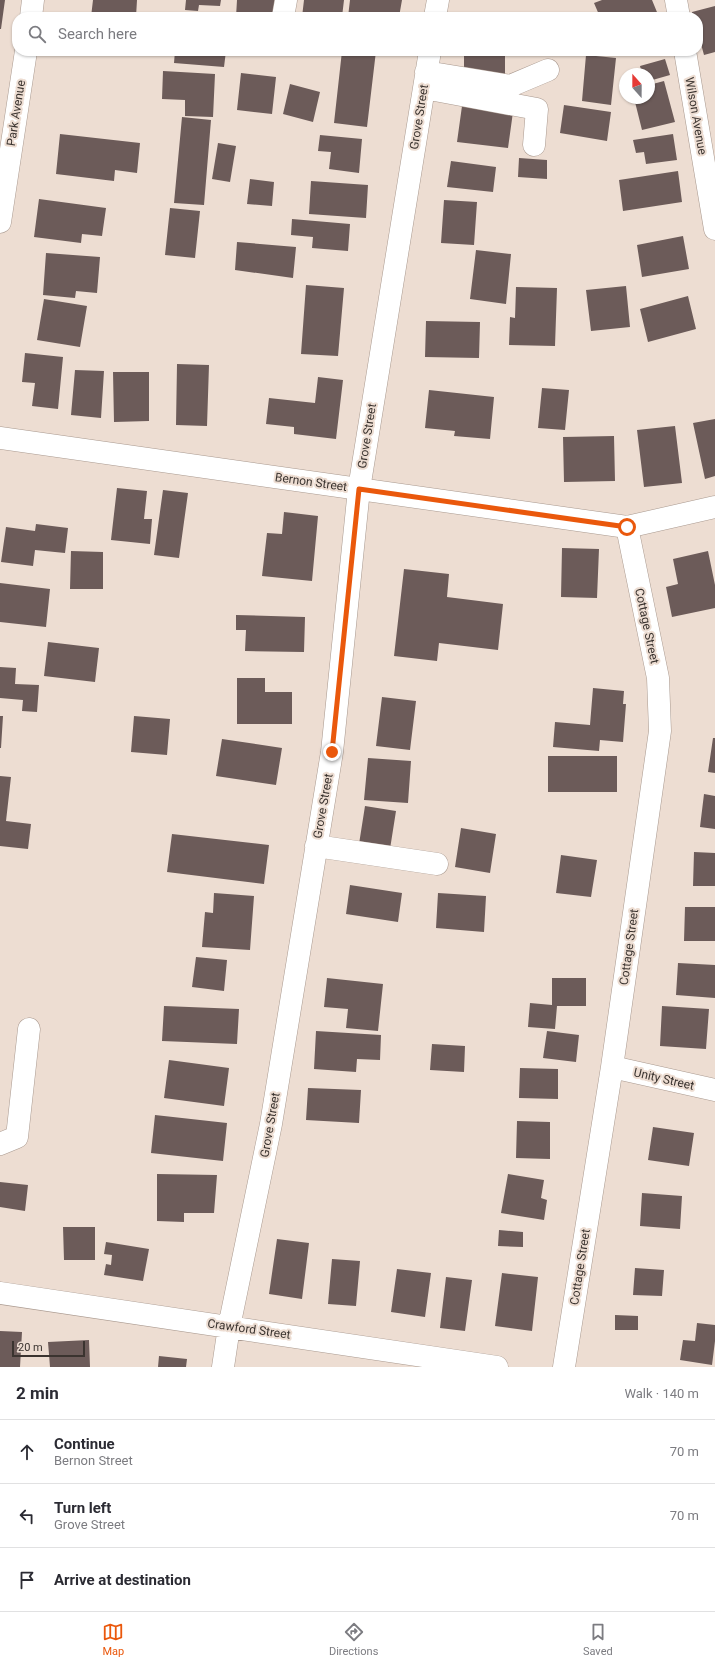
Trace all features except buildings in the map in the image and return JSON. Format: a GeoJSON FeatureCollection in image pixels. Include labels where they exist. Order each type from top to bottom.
{"type":"FeatureCollection","features":[{"type":"Feature","properties":{"kind":"street"},"geometry":{"type":"LineString","coordinates":[[32,12],[33,0]]}},
{"type":"Feature","properties":{"kind":"street"},"geometry":{"type":"LineString","coordinates":[[284,12],[286,0]]}},
{"type":"Feature","properties":{"kind":"street"},"geometry":{"type":"LineString","coordinates":[[436,12],[438,0]]}},
{"type":"Feature","properties":{"kind":"street"},"geometry":{"type":"LineString","coordinates":[[676,0],[678,12]]}},
{"type":"Feature","properties":{"kind":"street","name":"Park Avenue"},"geometry":{"type":"LineString","coordinates":[[0,222],[25,56]]}},
{"type":"Feature","properties":{"kind":"street","name":"Grove Street"},"geometry":{"type":"LineString","coordinates":[[223,1367],[229,1327],[271,1124],[332,752],[359,489],[429,56]]}},
{"type":"Feature","properties":{"kind":"street","name":"Wilson Avenue"},"geometry":{"type":"LineString","coordinates":[[685,56],[714,216]]}},
{"type":"Feature","properties":{"kind":"street"},"geometry":{"type":"LineString","coordinates":[[425,80],[510,86],[548,70]]}},
{"type":"Feature","properties":{"kind":"street"},"geometry":{"type":"LineString","coordinates":[[425,80],[538,109],[534,145]]}},
{"type":"Feature","properties":{"kind":"street","name":"Bernon Street"},"geometry":{"type":"LineString","coordinates":[[0,438],[627,527],[715,507]]}},
{"type":"Feature","properties":{"kind":"street","name":"Cottage Street"},"geometry":{"type":"LineString","coordinates":[[564,1367],[612,1067],[660,731],[658,678],[627,527]]}},
{"type":"Feature","properties":{"kind":"street"},"geometry":{"type":"LineString","coordinates":[[316,846],[437,864]]}},
{"type":"Feature","properties":{"kind":"street"},"geometry":{"type":"LineString","coordinates":[[0,1144],[17,1137],[30,1029]]}},
{"type":"Feature","properties":{"kind":"street","name":"Unity Street"},"geometry":{"type":"LineString","coordinates":[[612,1067],[715,1090]]}},
{"type":"Feature","properties":{"kind":"street","name":"Crawford Street"},"geometry":{"type":"LineString","coordinates":[[0,1293],[229,1327],[398,1359],[497,1367]]}},
{"type":"Feature","properties":{"kind":"route"},"geometry":{"type":"LineString","coordinates":[[332,752],[359,489],[627,527]]}}]}
